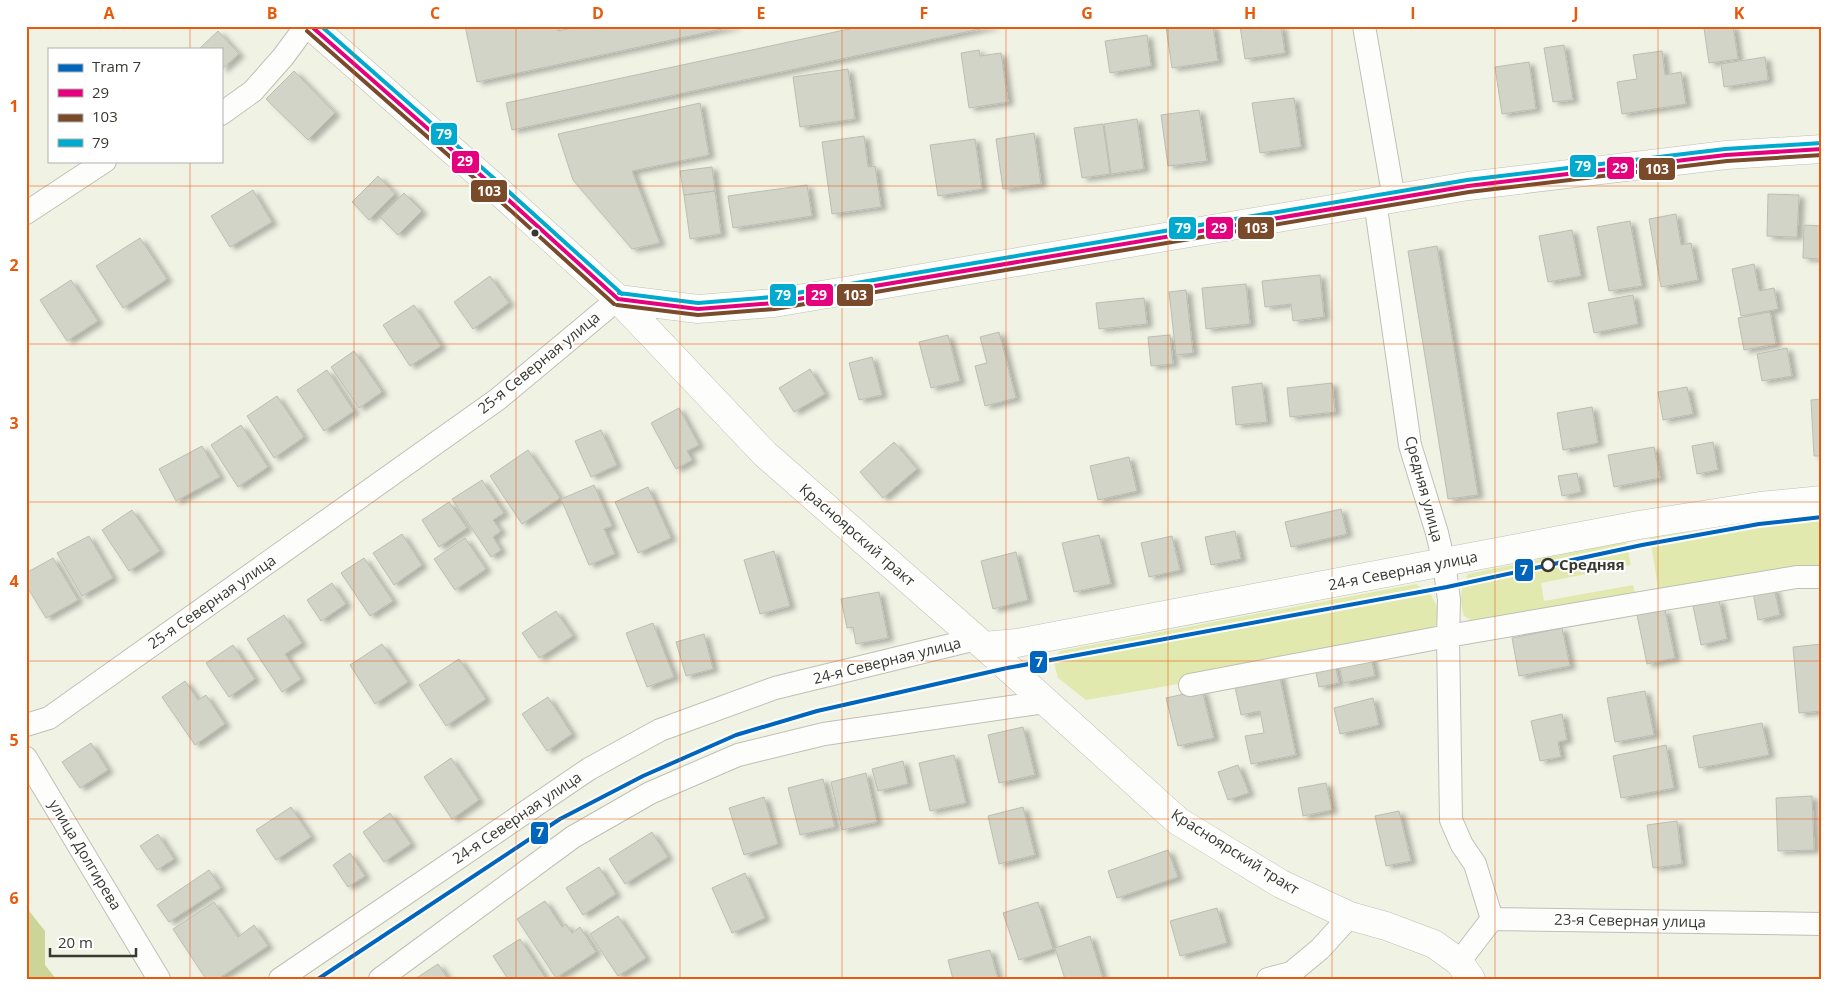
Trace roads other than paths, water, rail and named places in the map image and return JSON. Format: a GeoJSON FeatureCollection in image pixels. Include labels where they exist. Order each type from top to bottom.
{"type":"FeatureCollection","features":[{"type":"Feature","properties":{"kind":"main road","name":"Красноярский тракт"},"geometry":{"type":"LineString","coordinates":[[311,26],[618,299],[765,454],[980,642],[1178,821],[1281,884],[1350,916],[1386,926],[1434,944],[1465,971]]}},
{"type":"Feature","properties":{"kind":"main road"},"geometry":{"type":"LineString","coordinates":[[618,299],[698,309],[774,303],[1468,186],[1716,156],[1822,149]]}},
{"type":"Feature","properties":{"kind":"main road","name":"24-я Северная улица"},"geometry":{"type":"LineString","coordinates":[[980,642],[1017,643],[1648,524],[1760,506],[1822,500]]}},
{"type":"Feature","properties":{"kind":"street"},"geometry":{"type":"LineString","coordinates":[[222,113],[253,91],[283,57],[306,26]]}},
{"type":"Feature","properties":{"kind":"street","name":"Средняя улица"},"geometry":{"type":"LineString","coordinates":[[1364,26],[1410,445],[1437,533],[1444,563],[1449,600],[1451,820],[1462,845],[1474,864],[1492,919]]}},
{"type":"Feature","properties":{"kind":"street"},"geometry":{"type":"LineString","coordinates":[[26,212],[103,162]]}},
{"type":"Feature","properties":{"kind":"street","name":"25-я Северная улица"},"geometry":{"type":"LineString","coordinates":[[26,725],[48,718],[498,398],[618,299]]}},
{"type":"Feature","properties":{"kind":"street"},"geometry":{"type":"LineString","coordinates":[[1190,684],[1448,636],[1797,577],[1822,577]]}},
{"type":"Feature","properties":{"kind":"street","name":"24-я Северная улица"},"geometry":{"type":"LineString","coordinates":[[280,979],[589,769],[660,730],[775,688],[980,642]]}},
{"type":"Feature","properties":{"kind":"street"},"geometry":{"type":"LineString","coordinates":[[380,979],[573,837],[650,793],[738,755],[824,734],[1045,702]]}},
{"type":"Feature","properties":{"kind":"street","name":"улица Долгирева"},"geometry":{"type":"LineString","coordinates":[[26,758],[159,979]]}},
{"type":"Feature","properties":{"kind":"street"},"geometry":{"type":"LineString","coordinates":[[1268,979],[1291,973],[1320,949],[1350,916]]}},
{"type":"Feature","properties":{"kind":"street"},"geometry":{"type":"LineString","coordinates":[[1465,971],[1492,919]]}},
{"type":"Feature","properties":{"kind":"street","name":"23-я Северная улица"},"geometry":{"type":"LineString","coordinates":[[1492,919],[1822,924]]}},
{"type":"Feature","properties":{"kind":"tram line","name":"7"},"geometry":{"type":"LineString","coordinates":[[318,979],[560,819],[643,776],[736,735],[817,711],[1007,668],[1447,587],[1642,545],[1759,524],[1822,517]]}},
{"type":"Feature","properties":{"kind":"place","name":"Средняя"},"geometry":{"type":"Point","coordinates":[1548,565]}}]}
